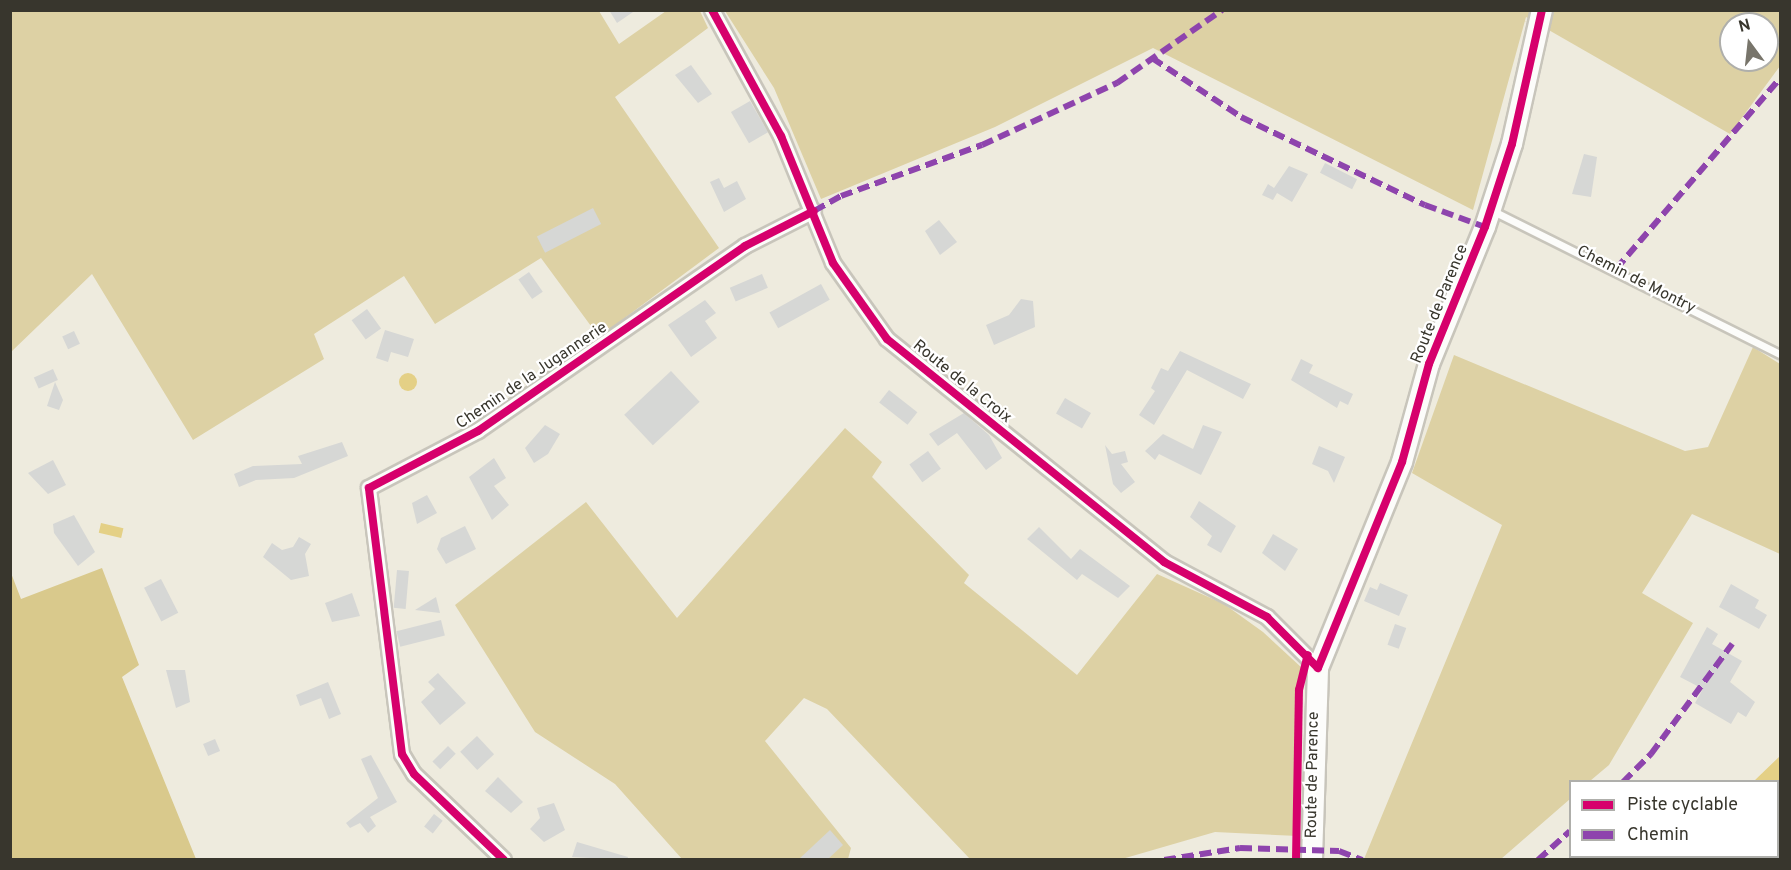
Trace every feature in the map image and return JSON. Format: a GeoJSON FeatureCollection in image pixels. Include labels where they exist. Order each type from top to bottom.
{"type":"FeatureCollection","features":[{"type":"Feature","properties":{"kind":"street","name":"Route de la Croix"},"geometry":{"type":"LineString","coordinates":[[712,10],[776,126],[814,212],[833,263],[887,339],[1164,562],[1267,617],[1318,668]]}},
{"type":"Feature","properties":{"kind":"street","name":"Route de Parence"},"geometry":{"type":"LineString","coordinates":[[1312,860],[1318,668],[1402,462],[1429,364],[1490,210],[1512,144],[1542,10]]}},
{"type":"Feature","properties":{"kind":"street","name":"Chemin de la Jugannerie"},"geometry":{"type":"LineString","coordinates":[[504,860],[422,782],[402,754],[369,488],[478,431],[745,246],[814,212]]}},
{"type":"Feature","properties":{"kind":"lane","name":"Chemin de Montry"},"geometry":{"type":"LineString","coordinates":[[1490,210],[1780,354]]}},
{"type":"Feature","properties":{"kind":"shaded area"},"geometry":{"type":"Polygon","coordinates":[[[11,11],[599,11],[619,44],[666,11],[700,11],[708,28],[615,97],[719,248],[599,337],[541,258],[435,324],[404,276],[314,334],[324,359],[193,440],[92,274],[11,352],[11,11]]]}},
{"type":"Feature","properties":{"kind":"shaded area"},"geometry":{"type":"Polygon","coordinates":[[[725,11],[1780,11],[1779,67],[1779,12],[1719,12],[1719,72],[1776,72],[1730,134],[1526,17],[1473,210],[1153,48],[995,127],[821,199],[774,88],[725,11]]]}},
{"type":"Feature","properties":{"kind":"shaded area"},"geometry":{"type":"Polygon","coordinates":[[[1753,347],[1780,364],[1780,554],[1692,514],[1642,593],[1693,623],[1609,765],[1591,780],[1569,780],[1569,800],[1501,859],[1364,859],[1502,525],[1412,473],[1454,355],[1685,451],[1708,447],[1753,347]]]}},
{"type":"Feature","properties":{"kind":"shaded area"},"geometry":{"type":"Polygon","coordinates":[[[408,373],[414,376],[417,382],[414,388],[408,391],[402,388],[399,382],[402,376],[408,373]]]}},
{"type":"Feature","properties":{"kind":"shaded area"},"geometry":{"type":"Polygon","coordinates":[[[845,428],[882,462],[872,477],[969,575],[964,583],[1077,675],[1157,574],[1224,604],[1263,632],[1302,668],[1298,836],[1215,832],[1122,859],[970,859],[827,709],[804,698],[765,741],[851,848],[848,859],[682,859],[615,784],[535,732],[455,605],[586,502],[677,618],[845,428]]]}},
{"type":"Feature","properties":{"kind":"shaded area"},"geometry":{"type":"Polygon","coordinates":[[[101,523],[123,528],[121,538],[99,533],[101,523]]]}},
{"type":"Feature","properties":{"kind":"shaded area"},"geometry":{"type":"Polygon","coordinates":[[[102,568],[139,665],[122,677],[196,859],[11,859],[11,573],[21,599],[102,568]]]}},
{"type":"Feature","properties":{"kind":"shaded area"},"geometry":{"type":"Polygon","coordinates":[[[1780,756],[1780,854],[1779,780],[1755,780],[1780,756]]]}},
{"type":"Feature","properties":{"kind":"building"},"geometry":{"type":"Polygon","coordinates":[[[609,10],[636,10],[617,23],[609,10]]]}},
{"type":"Feature","properties":{"kind":"building"},"geometry":{"type":"Polygon","coordinates":[[[691,65],[712,94],[698,103],[675,75],[691,65]]]}},
{"type":"Feature","properties":{"kind":"building"},"geometry":{"type":"Polygon","coordinates":[[[750,101],[768,132],[749,143],[731,112],[750,101]]]}},
{"type":"Feature","properties":{"kind":"building"},"geometry":{"type":"Polygon","coordinates":[[[1584,154],[1597,157],[1591,197],[1572,194],[1584,154]]]}},
{"type":"Feature","properties":{"kind":"building"},"geometry":{"type":"Polygon","coordinates":[[[1325,163],[1357,179],[1352,189],[1320,173],[1325,163]]]}},
{"type":"Feature","properties":{"kind":"building"},"geometry":{"type":"Polygon","coordinates":[[[1289,166],[1308,174],[1292,202],[1277,193],[1273,200],[1262,195],[1268,184],[1274,188],[1289,166]]]}},
{"type":"Feature","properties":{"kind":"building"},"geometry":{"type":"Polygon","coordinates":[[[719,178],[724,188],[737,181],[746,199],[724,212],[710,182],[719,178]]]}},
{"type":"Feature","properties":{"kind":"building"},"geometry":{"type":"Polygon","coordinates":[[[593,208],[601,224],[545,253],[537,237],[593,208]]]}},
{"type":"Feature","properties":{"kind":"building"},"geometry":{"type":"Polygon","coordinates":[[[939,220],[957,242],[940,255],[925,231],[939,220]]]}},
{"type":"Feature","properties":{"kind":"building"},"geometry":{"type":"Polygon","coordinates":[[[529,272],[543,292],[532,299],[518,279],[529,272]]]}},
{"type":"Feature","properties":{"kind":"building"},"geometry":{"type":"Polygon","coordinates":[[[762,274],[768,288],[736,301],[730,288],[762,274]]]}},
{"type":"Feature","properties":{"kind":"building"},"geometry":{"type":"Polygon","coordinates":[[[821,284],[830,300],[778,328],[769,313],[821,284]]]}},
{"type":"Feature","properties":{"kind":"building"},"geometry":{"type":"Polygon","coordinates":[[[1021,299],[1033,301],[1035,327],[994,345],[986,325],[1009,315],[1021,299]]]}},
{"type":"Feature","properties":{"kind":"building"},"geometry":{"type":"Polygon","coordinates":[[[705,300],[716,313],[705,321],[717,338],[691,357],[668,325],[705,300]]]}},
{"type":"Feature","properties":{"kind":"building"},"geometry":{"type":"Polygon","coordinates":[[[367,309],[381,328],[366,340],[352,320],[367,309]]]}},
{"type":"Feature","properties":{"kind":"building"},"geometry":{"type":"Polygon","coordinates":[[[385,330],[414,339],[408,357],[391,352],[388,362],[376,358],[385,330]]]}},
{"type":"Feature","properties":{"kind":"building"},"geometry":{"type":"Polygon","coordinates":[[[74,331],[80,344],[68,349],[62,336],[74,331]]]}},
{"type":"Feature","properties":{"kind":"building"},"geometry":{"type":"Polygon","coordinates":[[[1180,351],[1251,384],[1243,399],[1187,370],[1154,425],[1139,415],[1155,391],[1151,388],[1161,368],[1168,371],[1180,351]]]}},
{"type":"Feature","properties":{"kind":"building"},"geometry":{"type":"Polygon","coordinates":[[[1301,359],[1313,365],[1309,373],[1353,394],[1348,405],[1340,401],[1337,408],[1291,380],[1301,359]]]}},
{"type":"Feature","properties":{"kind":"building"},"geometry":{"type":"Polygon","coordinates":[[[53,369],[58,380],[39,389],[34,378],[53,369]]]}},
{"type":"Feature","properties":{"kind":"building"},"geometry":{"type":"Polygon","coordinates":[[[671,371],[700,402],[653,445],[624,415],[671,371]]]}},
{"type":"Feature","properties":{"kind":"building"},"geometry":{"type":"Polygon","coordinates":[[[55,382],[63,400],[59,410],[47,406],[55,382]]]}},
{"type":"Feature","properties":{"kind":"building"},"geometry":{"type":"Polygon","coordinates":[[[889,390],[917,412],[908,425],[879,403],[889,390]]]}},
{"type":"Feature","properties":{"kind":"building"},"geometry":{"type":"Polygon","coordinates":[[[1065,398],[1091,413],[1082,429],[1056,414],[1065,398]]]}},
{"type":"Feature","properties":{"kind":"building"},"geometry":{"type":"Polygon","coordinates":[[[964,413],[989,435],[1002,458],[986,470],[957,433],[938,446],[929,434],[964,413]]]}},
{"type":"Feature","properties":{"kind":"building"},"geometry":{"type":"Polygon","coordinates":[[[545,425],[560,434],[548,454],[534,463],[525,448],[545,425]]]}},
{"type":"Feature","properties":{"kind":"building"},"geometry":{"type":"Polygon","coordinates":[[[1203,425],[1222,432],[1201,475],[1159,454],[1155,460],[1145,451],[1163,434],[1193,449],[1203,425]]]}},
{"type":"Feature","properties":{"kind":"building"},"geometry":{"type":"Polygon","coordinates":[[[342,442],[348,456],[294,478],[256,480],[239,487],[234,474],[253,466],[302,464],[298,456],[342,442]]]}},
{"type":"Feature","properties":{"kind":"building"},"geometry":{"type":"Polygon","coordinates":[[[1105,445],[1112,454],[1125,451],[1128,462],[1121,464],[1135,482],[1121,493],[1113,484],[1105,445]]]}},
{"type":"Feature","properties":{"kind":"building"},"geometry":{"type":"Polygon","coordinates":[[[1319,446],[1345,457],[1334,483],[1328,471],[1312,464],[1319,446]]]}},
{"type":"Feature","properties":{"kind":"building"},"geometry":{"type":"Polygon","coordinates":[[[928,451],[941,469],[922,482],[909,465],[928,451]]]}},
{"type":"Feature","properties":{"kind":"building"},"geometry":{"type":"Polygon","coordinates":[[[494,458],[506,478],[494,486],[509,505],[492,520],[469,477],[494,458]]]}},
{"type":"Feature","properties":{"kind":"building"},"geometry":{"type":"Polygon","coordinates":[[[53,460],[66,485],[48,494],[28,473],[53,460]]]}},
{"type":"Feature","properties":{"kind":"building"},"geometry":{"type":"Polygon","coordinates":[[[427,495],[437,513],[417,524],[412,503],[427,495]]]}},
{"type":"Feature","properties":{"kind":"building"},"geometry":{"type":"Polygon","coordinates":[[[1199,501],[1236,526],[1221,553],[1207,545],[1212,536],[1190,517],[1199,501]]]}},
{"type":"Feature","properties":{"kind":"building"},"geometry":{"type":"Polygon","coordinates":[[[74,515],[95,552],[78,566],[54,533],[53,524],[74,515]]]}},
{"type":"Feature","properties":{"kind":"building"},"geometry":{"type":"Polygon","coordinates":[[[465,526],[476,549],[446,564],[437,549],[441,538],[465,526]]]}},
{"type":"Feature","properties":{"kind":"building"},"geometry":{"type":"Polygon","coordinates":[[[1039,527],[1071,559],[1080,549],[1130,586],[1118,598],[1082,574],[1077,580],[1027,539],[1039,527]]]}},
{"type":"Feature","properties":{"kind":"building"},"geometry":{"type":"Polygon","coordinates":[[[1273,534],[1298,549],[1285,571],[1262,553],[1273,534]]]}},
{"type":"Feature","properties":{"kind":"building"},"geometry":{"type":"Polygon","coordinates":[[[299,537],[311,544],[305,554],[309,576],[291,580],[263,557],[272,543],[282,550],[293,547],[299,537]]]}},
{"type":"Feature","properties":{"kind":"building"},"geometry":{"type":"Polygon","coordinates":[[[397,570],[409,571],[406,609],[394,608],[397,570]]]}},
{"type":"Feature","properties":{"kind":"building"},"geometry":{"type":"Polygon","coordinates":[[[161,579],[178,613],[161,621],[144,588],[161,579]]]}},
{"type":"Feature","properties":{"kind":"building"},"geometry":{"type":"Polygon","coordinates":[[[1380,583],[1408,595],[1399,616],[1364,601],[1370,587],[1377,590],[1380,583]]]}},
{"type":"Feature","properties":{"kind":"building"},"geometry":{"type":"Polygon","coordinates":[[[1731,584],[1759,600],[1755,608],[1767,615],[1759,629],[1719,607],[1731,584]]]}},
{"type":"Feature","properties":{"kind":"building"},"geometry":{"type":"Polygon","coordinates":[[[352,593],[360,616],[332,622],[325,603],[352,593]]]}},
{"type":"Feature","properties":{"kind":"building"},"geometry":{"type":"Polygon","coordinates":[[[436,597],[440,613],[415,610],[436,597]]]}},
{"type":"Feature","properties":{"kind":"building"},"geometry":{"type":"Polygon","coordinates":[[[441,620],[445,636],[400,647],[396,631],[441,620]]]}},
{"type":"Feature","properties":{"kind":"building"},"geometry":{"type":"Polygon","coordinates":[[[1395,624],[1406,628],[1399,649],[1387,645],[1395,624]]]}},
{"type":"Feature","properties":{"kind":"building"},"geometry":{"type":"Polygon","coordinates":[[[1707,627],[1718,634],[1712,644],[1742,661],[1730,682],[1755,702],[1746,717],[1738,712],[1731,724],[1695,703],[1703,689],[1680,677],[1707,627]]]}},
{"type":"Feature","properties":{"kind":"building"},"geometry":{"type":"Polygon","coordinates":[[[166,670],[185,670],[190,702],[176,708],[166,670]]]}},
{"type":"Feature","properties":{"kind":"building"},"geometry":{"type":"Polygon","coordinates":[[[438,673],[466,703],[440,725],[421,702],[435,689],[428,682],[438,673]]]}},
{"type":"Feature","properties":{"kind":"building"},"geometry":{"type":"Polygon","coordinates":[[[328,682],[341,714],[329,719],[321,698],[300,706],[296,695],[328,682]]]}},
{"type":"Feature","properties":{"kind":"building"},"geometry":{"type":"Polygon","coordinates":[[[477,736],[494,754],[477,770],[460,752],[477,736]]]}},
{"type":"Feature","properties":{"kind":"building"},"geometry":{"type":"Polygon","coordinates":[[[215,739],[220,751],[208,756],[203,744],[215,739]]]}},
{"type":"Feature","properties":{"kind":"building"},"geometry":{"type":"Polygon","coordinates":[[[448,746],[456,754],[440,769],[432,762],[448,746]]]}},
{"type":"Feature","properties":{"kind":"building"},"geometry":{"type":"Polygon","coordinates":[[[371,755],[397,802],[370,817],[376,826],[368,833],[360,823],[350,828],[346,823],[378,798],[361,759],[371,755]]]}},
{"type":"Feature","properties":{"kind":"building"},"geometry":{"type":"Polygon","coordinates":[[[498,777],[523,802],[511,813],[485,791],[498,777]]]}},
{"type":"Feature","properties":{"kind":"building"},"geometry":{"type":"Polygon","coordinates":[[[554,803],[565,830],[544,842],[530,829],[540,818],[537,808],[554,803]]]}},
{"type":"Feature","properties":{"kind":"building"},"geometry":{"type":"Polygon","coordinates":[[[434,814],[443,821],[433,833],[424,827],[434,814]]]}},
{"type":"Feature","properties":{"kind":"building"},"geometry":{"type":"Polygon","coordinates":[[[830,830],[843,845],[827,860],[798,860],[830,830]]]}},
{"type":"Feature","properties":{"kind":"building"},"geometry":{"type":"Polygon","coordinates":[[[577,842],[628,857],[627,860],[572,857],[577,842]]]}},
{"type":"Feature","properties":{"kind":"marked path"},"geometry":{"type":"LineString","coordinates":[[814,211],[841,196],[982,145],[1117,83],[1222,10]]}},
{"type":"Feature","properties":{"kind":"marked path"},"geometry":{"type":"LineString","coordinates":[[1152,58],[1241,117],[1425,205],[1485,227]]}},
{"type":"Feature","properties":{"kind":"marked path"},"geometry":{"type":"LineString","coordinates":[[1616,269],[1780,78]]}},
{"type":"Feature","properties":{"kind":"marked path"},"geometry":{"type":"LineString","coordinates":[[1625,780],[1651,754],[1732,644]]}},
{"type":"Feature","properties":{"kind":"marked path"},"geometry":{"type":"LineString","coordinates":[[1538,860],[1569,832]]}},
{"type":"Feature","properties":{"kind":"marked path"},"geometry":{"type":"LineString","coordinates":[[1164,860],[1240,848],[1339,851],[1362,860]]}},
{"type":"Feature","properties":{"kind":"cycle path"},"geometry":{"type":"LineString","coordinates":[[712,10],[781,136],[833,263],[887,339],[1164,562],[1267,617],[1318,668],[1402,462],[1429,364],[1485,227],[1512,144],[1542,10]]}},
{"type":"Feature","properties":{"kind":"cycle path"},"geometry":{"type":"LineString","coordinates":[[504,860],[414,774],[402,754],[369,488],[478,431],[745,246],[814,211]]}},
{"type":"Feature","properties":{"kind":"cycle path"},"geometry":{"type":"LineString","coordinates":[[1296,860],[1299,690],[1308,655]]}}]}
